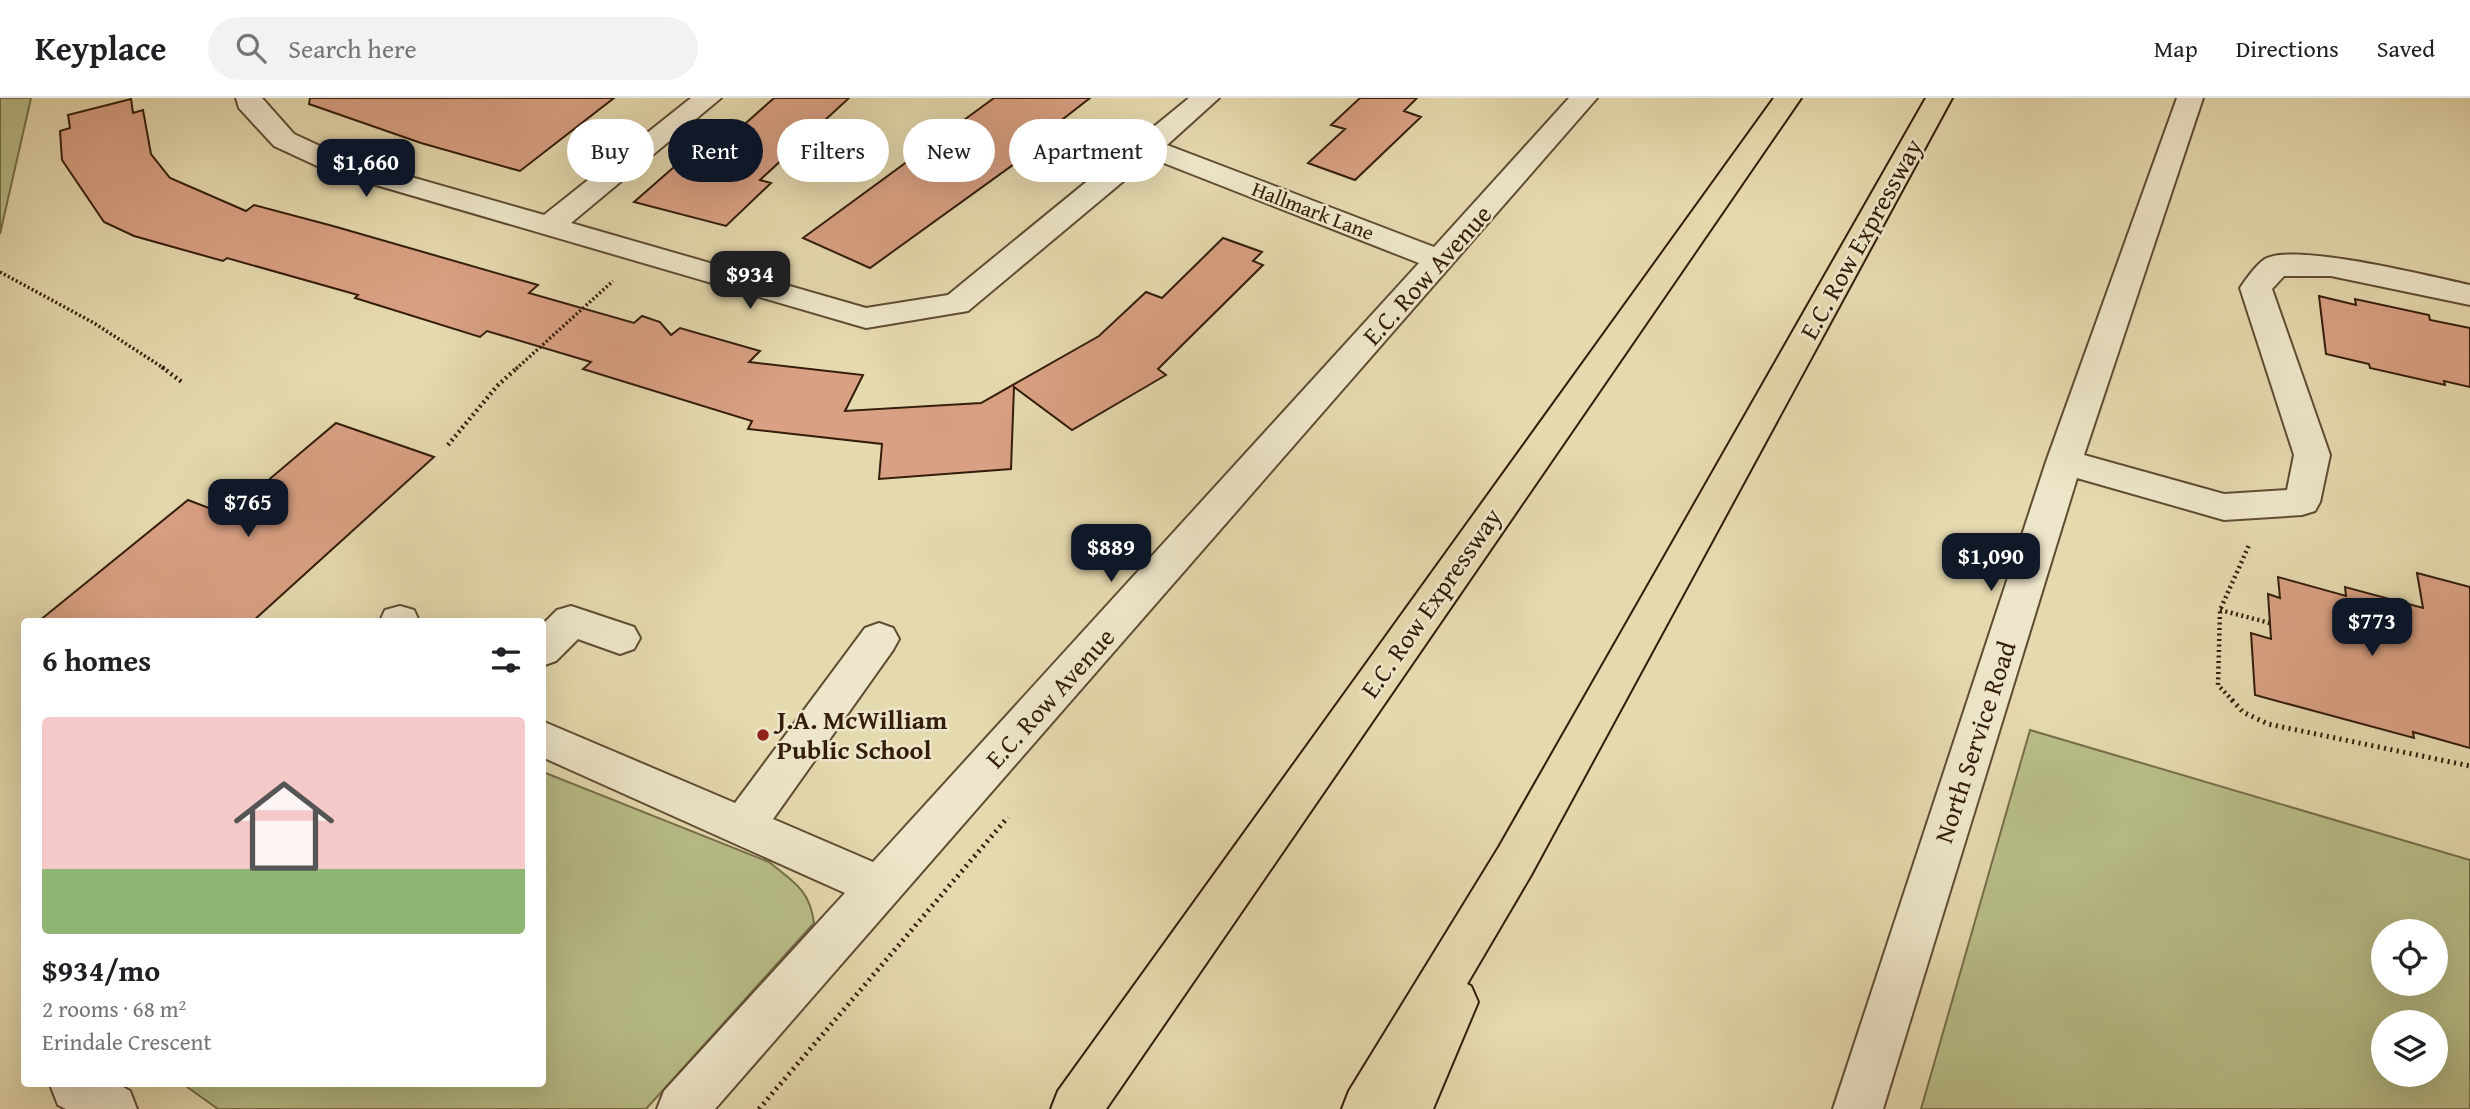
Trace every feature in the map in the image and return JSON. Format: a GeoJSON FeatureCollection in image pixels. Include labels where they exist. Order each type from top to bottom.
{"type":"FeatureCollection","features":[{"type":"Feature","properties":{"kind":"highway","name":"E.C. Row Expressway"},"geometry":{"type":"LineString","coordinates":[[1076,1109],[1788,98]]}},
{"type":"Feature","properties":{"kind":"highway","name":"E.C. Row Expressway"},"geometry":{"type":"LineString","coordinates":[[1367,1109],[1514,861],[1939,98]]}},
{"type":"Feature","properties":{"kind":"highway"},"geometry":{"type":"LineString","coordinates":[[1408,1109],[1514,861]]}},
{"type":"Feature","properties":{"kind":"highway"},"geometry":{"type":"LineString","coordinates":[[1055,1109],[1162,986]]}},
{"type":"Feature","properties":{"kind":"street"},"geometry":{"type":"LineString","coordinates":[[249,98],[249,102],[284,140],[338,165],[866,318],[957,304],[1105,182]]}},
{"type":"Feature","properties":{"kind":"street"},"geometry":{"type":"LineString","coordinates":[[549,226],[708,98]]}},
{"type":"Feature","properties":{"kind":"street"},"geometry":{"type":"LineString","coordinates":[[1167,130],[1206,98]]}},
{"type":"Feature","properties":{"kind":"street","name":"E.C. Row Avenue"},"geometry":{"type":"LineString","coordinates":[[682,1109],[1584,98]]}},
{"type":"Feature","properties":{"kind":"street","name":"North Service Road"},"geometry":{"type":"LineString","coordinates":[[1858,1109],[2064,462],[2190,98]]}},
{"type":"Feature","properties":{"kind":"street","name":"Hallmark Lane"},"geometry":{"type":"LineString","coordinates":[[1167,155],[1440,260]]}},
{"type":"Feature","properties":{"kind":"street"},"geometry":{"type":"LineString","coordinates":[[2064,462],[2224,508],[2302,502],[2312,454],[2256,288],[2276,266],[2332,266],[2470,295]]}},
{"type":"Feature","properties":{"kind":"street"},"geometry":{"type":"LineString","coordinates":[[546,646],[571,621],[620,638]]}},
{"type":"Feature","properties":{"kind":"street"},"geometry":{"type":"LineString","coordinates":[[743,826],[879,639]]}},
{"type":"Feature","properties":{"kind":"street"},"geometry":{"type":"LineString","coordinates":[[546,740],[881,887]]}},
{"type":"Feature","properties":{"kind":"street"},"geometry":{"type":"LineString","coordinates":[[76,1087],[112,1109]]}},
{"type":"Feature","properties":{"kind":"path"},"geometry":{"type":"LineString","coordinates":[[0,272],[75,310],[145,353],[183,383]]}},
{"type":"Feature","properties":{"kind":"path"},"geometry":{"type":"LineString","coordinates":[[448,445],[497,386],[621,274]]}},
{"type":"Feature","properties":{"kind":"path"},"geometry":{"type":"LineString","coordinates":[[2255,531],[2220,610],[2218,685],[2244,712],[2268,724],[2470,766]]}},
{"type":"Feature","properties":{"kind":"path"},"geometry":{"type":"LineString","coordinates":[[2220,610],[2270,623]]}},
{"type":"Feature","properties":{"kind":"green space"},"geometry":{"type":"Polygon","coordinates":[[[0,98],[31,98],[0,234],[0,98]]]}},
{"type":"Feature","properties":{"kind":"green space"},"geometry":{"type":"Polygon","coordinates":[[[2030,730],[2470,860],[2470,1109],[1921,1109],[2030,730]]]}},
{"type":"Feature","properties":{"kind":"green space"},"geometry":{"type":"Polygon","coordinates":[[[546,773],[769,862],[805,894],[809,902],[814,923],[646,1109],[218,1109],[187,1087],[546,1087],[546,773]]]}},
{"type":"Feature","properties":{"kind":"building"},"geometry":{"type":"Polygon","coordinates":[[[310,98],[614,98],[587,119],[567,119],[567,134],[520,171],[421,143],[309,104],[310,98]]]}},
{"type":"Feature","properties":{"kind":"building"},"geometry":{"type":"Polygon","coordinates":[[[774,98],[849,98],[826,119],[777,119],[777,164],[763,177],[763,119],[750,119],[774,98]]]}},
{"type":"Feature","properties":{"kind":"building"},"geometry":{"type":"Polygon","coordinates":[[[994,98],[1090,98],[1063,119],[1009,119],[1009,168],[995,178],[995,119],[965,119],[994,98]]]}},
{"type":"Feature","properties":{"kind":"building"},"geometry":{"type":"Polygon","coordinates":[[[1360,98],[1417,98],[1404,111],[1421,117],[1355,180],[1308,163],[1345,129],[1331,125],[1360,98]]]}},
{"type":"Feature","properties":{"kind":"building"},"geometry":{"type":"Polygon","coordinates":[[[131,99],[133,113],[143,110],[151,154],[170,178],[246,211],[254,205],[333,226],[538,285],[529,293],[634,323],[642,316],[660,322],[671,335],[680,328],[760,351],[749,362],[863,375],[845,411],[981,403],[1099,336],[1146,292],[1162,298],[1223,238],[1262,252],[1253,261],[1263,265],[1158,369],[1166,375],[1072,430],[1014,387],[1011,469],[879,479],[882,444],[748,429],[752,421],[583,369],[591,362],[487,331],[480,337],[355,298],[358,295],[227,258],[223,261],[134,236],[104,222],[62,160],[60,131],[70,128],[68,115],[131,99]]]}},
{"type":"Feature","properties":{"kind":"building"},"geometry":{"type":"Polygon","coordinates":[[[903,165],[903,182],[989,182],[870,268],[803,238],[879,182],[889,182],[889,175],[903,165]]]}},
{"type":"Feature","properties":{"kind":"building"},"geometry":{"type":"Polygon","coordinates":[[[668,172],[668,182],[763,181],[771,183],[726,226],[634,202],[668,172]]]}},
{"type":"Feature","properties":{"kind":"building"},"geometry":{"type":"Polygon","coordinates":[[[2319,296],[2356,305],[2355,299],[2429,315],[2430,320],[2470,328],[2470,387],[2444,381],[2445,385],[2370,368],[2369,364],[2326,354],[2319,296]]]}},
{"type":"Feature","properties":{"kind":"building"},"geometry":{"type":"Polygon","coordinates":[[[336,423],[434,457],[256,618],[43,618],[188,500],[227,515],[336,423]]]}},
{"type":"Feature","properties":{"kind":"building"},"geometry":{"type":"Polygon","coordinates":[[[2417,573],[2470,587],[2470,748],[2413,732],[2414,738],[2255,695],[2251,633],[2271,639],[2268,594],[2280,598],[2278,577],[2346,596],[2345,587],[2423,608],[2417,573]]]}},
{"type":"Feature","properties":{"kind":"place","name":"J.A. McWilliam Public School"},"geometry":{"type":"Point","coordinates":[763,735]}}]}
